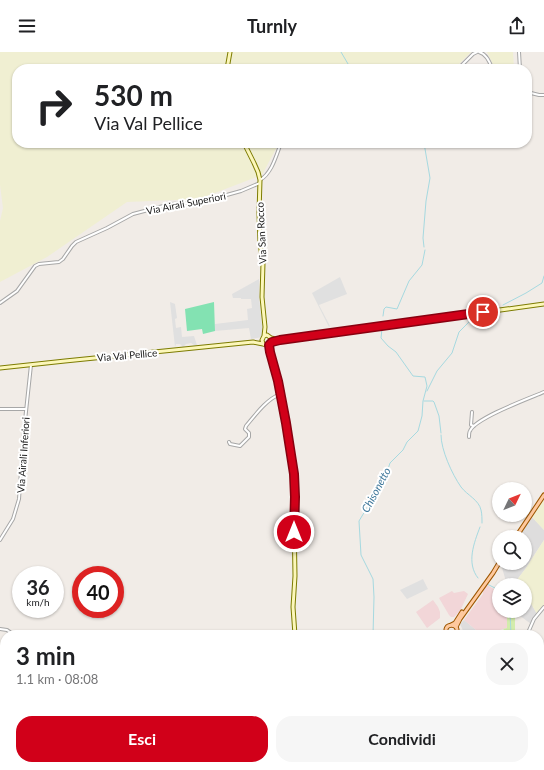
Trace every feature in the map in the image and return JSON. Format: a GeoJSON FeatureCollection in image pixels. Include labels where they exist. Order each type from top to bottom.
{"type":"FeatureCollection","features":[{"type":"Feature","properties":{"kind":"main road"},"geometry":{"type":"LineString","coordinates":[[521,530],[544,495]]}},
{"type":"Feature","properties":{"kind":"main road"},"geometry":{"type":"LineString","coordinates":[[447,630],[447,628],[455,623],[494,570]]}},
{"type":"Feature","properties":{"kind":"main road"},"geometry":{"type":"LineString","coordinates":[[457,630],[456,627],[460,619],[494,570]]}},
{"type":"Feature","properties":{"kind":"main road"},"geometry":{"type":"LineString","coordinates":[[452,625],[456,627]]}},
{"type":"Feature","properties":{"kind":"street"},"geometry":{"type":"LineString","coordinates":[[229,64],[230,52]]}},
{"type":"Feature","properties":{"kind":"street"},"geometry":{"type":"LineString","coordinates":[[463,64],[473,54],[478,52],[483,53],[487,57],[490,64]]}},
{"type":"Feature","properties":{"kind":"street"},"geometry":{"type":"LineString","coordinates":[[518,52],[519,64]]}},
{"type":"Feature","properties":{"kind":"street"},"geometry":{"type":"LineString","coordinates":[[532,93],[544,95]]}},
{"type":"Feature","properties":{"kind":"street","name":"Via San Rocco"},"geometry":{"type":"LineString","coordinates":[[246,148],[254,163],[260,182],[259,213],[263,263],[262,297],[268,341],[262,341],[265,327]]}},
{"type":"Feature","properties":{"kind":"street"},"geometry":{"type":"LineString","coordinates":[[260,182],[270,170],[279,148]]}},
{"type":"Feature","properties":{"kind":"street","name":"Via Airali Superiori"},"geometry":{"type":"LineString","coordinates":[[0,303],[17,291],[35,266],[39,264],[59,262],[66,256],[76,242],[133,214],[171,204],[205,201],[241,191],[260,182]]}},
{"type":"Feature","properties":{"kind":"street"},"geometry":{"type":"LineString","coordinates":[[254,342],[280,340],[544,304]]}},
{"type":"Feature","properties":{"kind":"street"},"geometry":{"type":"LineString","coordinates":[[254,342],[264,337],[268,341],[278,381],[294,474],[295,576],[293,607],[295,630]]}},
{"type":"Feature","properties":{"kind":"street","name":"Via Val Pellice"},"geometry":{"type":"LineString","coordinates":[[0,368],[65,360],[254,342]]}},
{"type":"Feature","properties":{"kind":"street","name":"Via Airali Inferiori"},"geometry":{"type":"LineString","coordinates":[[0,540],[12,519],[19,499],[31,365]]}},
{"type":"Feature","properties":{"kind":"street"},"geometry":{"type":"LineString","coordinates":[[469,437],[470,431],[474,426],[497,411],[544,392]]}},
{"type":"Feature","properties":{"kind":"street"},"geometry":{"type":"LineString","coordinates":[[229,442],[230,444],[240,446],[245,442],[249,437],[249,432],[245,429],[246,426],[263,406],[272,398],[280,394]]}},
{"type":"Feature","properties":{"kind":"street"},"geometry":{"type":"LineString","coordinates":[[0,409],[26,409]]}},
{"type":"Feature","properties":{"kind":"street"},"geometry":{"type":"LineString","coordinates":[[472,412],[471,425],[474,426]]}},
{"type":"Feature","properties":{"kind":"street"},"geometry":{"type":"LineString","coordinates":[[529,630],[534,619],[544,607]]}},
{"type":"Feature","properties":{"kind":"shaded area"},"geometry":{"type":"Polygon","coordinates":[[[340,277],[347,294],[319,305],[330,326],[329,327],[312,293],[340,277]]]}},
{"type":"Feature","properties":{"kind":"shaded area"},"geometry":{"type":"Polygon","coordinates":[[[259,279],[262,337],[251,339],[249,328],[215,331],[215,324],[248,320],[247,309],[252,308],[251,299],[233,298],[232,294],[259,279]]]}},
{"type":"Feature","properties":{"kind":"shaded area"},"geometry":{"type":"Polygon","coordinates":[[[170,302],[175,304],[177,318],[175,319],[176,328],[181,327],[182,337],[194,336],[197,345],[191,343],[186,344],[183,347],[180,344],[176,344],[175,347],[170,302]]]}},
{"type":"Feature","properties":{"kind":"shaded area"},"geometry":{"type":"Polygon","coordinates":[[[532,517],[544,530],[544,540],[532,559],[532,530],[524,530],[529,522],[532,522],[532,517]]]}},
{"type":"Feature","properties":{"kind":"shaded area"},"geometry":{"type":"Polygon","coordinates":[[[503,570],[524,570],[518,578],[505,578],[503,570]]]}},
{"type":"Feature","properties":{"kind":"shaded area"},"geometry":{"type":"Polygon","coordinates":[[[423,579],[428,589],[407,599],[400,590],[423,579]]]}},
{"type":"Feature","properties":{"kind":"shaded area"},"geometry":{"type":"Polygon","coordinates":[[[487,585],[492,588],[492,618],[507,618],[507,628],[500,630],[476,630],[464,620],[483,594],[483,590],[487,585]]]}},
{"type":"Feature","properties":{"kind":"shaded area"},"geometry":{"type":"Polygon","coordinates":[[[452,591],[454,593],[464,591],[468,594],[460,611],[454,617],[449,615],[439,598],[452,591]]]}},
{"type":"Feature","properties":{"kind":"shaded area"},"geometry":{"type":"Polygon","coordinates":[[[433,600],[440,612],[440,618],[427,628],[416,612],[433,600]]]}},
{"type":"Feature","properties":{"kind":"shaded area"},"geometry":{"type":"Polygon","coordinates":[[[532,605],[537,614],[531,624],[523,618],[532,618],[532,605]]]}},
{"type":"Feature","properties":{"kind":"shaded area"},"geometry":{"type":"Polygon","coordinates":[[[464,620],[476,630],[463,630],[460,624],[464,620]]]}},
{"type":"Feature","properties":{"kind":"green space"},"geometry":{"type":"Polygon","coordinates":[[[0,52],[471,52],[459,64],[12,64],[12,148],[276,148],[262,175],[199,199],[127,202],[47,257],[0,282],[0,221],[3,208],[0,185],[0,52]]]}},
{"type":"Feature","properties":{"kind":"green space"},"geometry":{"type":"Polygon","coordinates":[[[487,52],[513,52],[514,64],[493,64],[487,52]]]}},
{"type":"Feature","properties":{"kind":"green space"},"geometry":{"type":"Polygon","coordinates":[[[214,302],[215,331],[203,334],[202,329],[187,331],[185,309],[214,302]]]}},
{"type":"Feature","properties":{"kind":"green space"},"geometry":{"type":"Polygon","coordinates":[[[544,499],[544,530],[532,517],[544,499]]]}},
{"type":"Feature","properties":{"kind":"green space"},"geometry":{"type":"Polygon","coordinates":[[[544,540],[544,606],[537,614],[532,606],[532,578],[518,578],[524,570],[532,570],[532,559],[544,540]]]}},
{"type":"Feature","properties":{"kind":"green space"},"geometry":{"type":"Polygon","coordinates":[[[507,618],[515,618],[515,630],[503,629],[507,628],[507,618]]]}},
{"type":"Feature","properties":{"kind":"waterway"},"geometry":{"type":"LineString","coordinates":[[341,52],[348,64]]}},
{"type":"Feature","properties":{"kind":"waterway"},"geometry":{"type":"LineString","coordinates":[[424,247],[423,238],[426,201],[430,178],[425,148]]}},
{"type":"Feature","properties":{"kind":"waterway"},"geometry":{"type":"LineString","coordinates":[[383,316],[384,309],[386,307],[397,309],[409,281],[422,265],[425,250]]}},
{"type":"Feature","properties":{"kind":"waterway"},"geometry":{"type":"LineString","coordinates":[[503,305],[542,283],[544,276]]}},
{"type":"Feature","properties":{"kind":"waterway"},"geometry":{"type":"LineString","coordinates":[[427,391],[437,371],[452,353],[459,332],[474,317]]}},
{"type":"Feature","properties":{"kind":"waterway","name":"Chisonetto"},"geometry":{"type":"LineString","coordinates":[[373,630],[373,579],[361,555],[359,521],[385,478],[390,463],[403,450],[407,442],[418,431],[427,386],[425,377],[413,376],[396,352],[381,338],[382,329]]}},
{"type":"Feature","properties":{"kind":"waterway","name":"Chisonetto"},"geometry":{"type":"LineString","coordinates":[[424,401],[434,402],[439,416],[441,433]]}},
{"type":"Feature","properties":{"kind":"waterway","name":"Chisonetto"},"geometry":{"type":"LineString","coordinates":[[441,435],[445,455],[454,476],[461,487],[480,506],[482,523]]}},
{"type":"Feature","properties":{"kind":"waterway","name":"Chisonetto"},"geometry":{"type":"LineString","coordinates":[[478,578],[472,566],[472,553],[480,527]]}},
{"type":"Feature","properties":{"kind":"waterway","name":"Chisonetto"},"geometry":{"type":"LineString","coordinates":[[487,584],[492,586]]}},
{"type":"Feature","properties":{"kind":"waterway","name":"Chisonetto"},"geometry":{"type":"LineString","coordinates":[[510,618],[511,630]]}},
{"type":"Feature","properties":{"kind":"route"},"geometry":{"type":"LineString","coordinates":[[294,532],[294,474],[278,381],[269,345],[272,342],[280,340],[483,312]]}}]}
